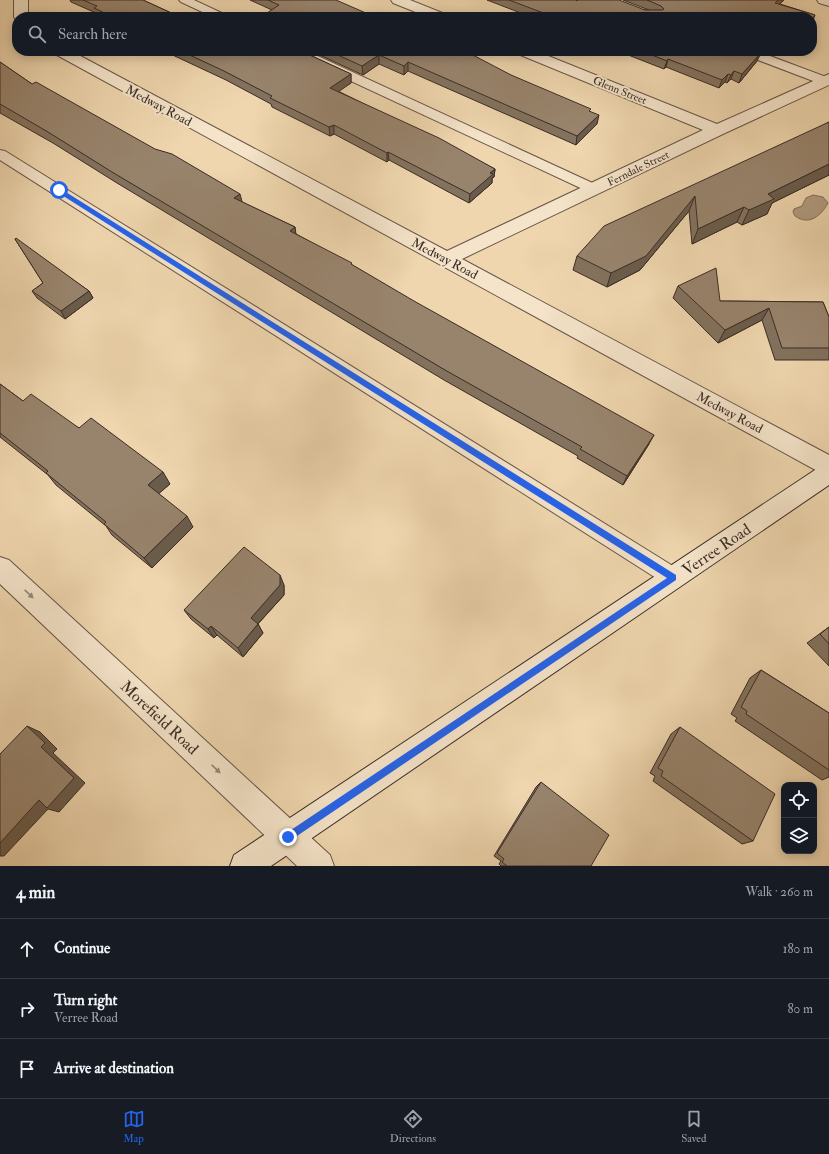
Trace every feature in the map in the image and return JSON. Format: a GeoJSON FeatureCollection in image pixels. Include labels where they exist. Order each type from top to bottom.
{"type":"FeatureCollection","features":[{"type":"Feature","properties":{"kind":"street"},"geometry":{"type":"LineString","coordinates":[[21,0],[21,12]]}},
{"type":"Feature","properties":{"kind":"street"},"geometry":{"type":"LineString","coordinates":[[398,0],[428,12]]}},
{"type":"Feature","properties":{"kind":"street"},"geometry":{"type":"LineString","coordinates":[[824,0],[829,2]]}},
{"type":"Feature","properties":{"kind":"street","name":"Medway Road"},"geometry":{"type":"LineString","coordinates":[[69,56],[829,466]]}},
{"type":"Feature","properties":{"kind":"street","name":"Glenn Street"},"geometry":{"type":"LineString","coordinates":[[535,56],[717,130]]}},
{"type":"Feature","properties":{"kind":"street","name":"Ferndale Street"},"geometry":{"type":"LineString","coordinates":[[447,259],[717,130],[827,80]]}},
{"type":"Feature","properties":{"kind":"street","name":"Verree Road"},"geometry":{"type":"LineString","coordinates":[[245,866],[829,473]]}},
{"type":"Feature","properties":{"kind":"street","name":"Morefield Road"},"geometry":{"type":"LineString","coordinates":[[0,568],[320,866]]}},
{"type":"Feature","properties":{"kind":"lane"},"geometry":{"type":"LineString","coordinates":[[185,0],[211,12]]}},
{"type":"Feature","properties":{"kind":"lane"},"geometry":{"type":"LineString","coordinates":[[307,56],[594,189]]}},
{"type":"Feature","properties":{"kind":"lane"},"geometry":{"type":"LineString","coordinates":[[760,56],[827,80]]}},
{"type":"Feature","properties":{"kind":"lane"},"geometry":{"type":"LineString","coordinates":[[0,154],[674,578]]}},
{"type":"Feature","properties":{"kind":"shaded area"},"geometry":{"type":"Polygon","coordinates":[[[813,195],[823,197],[828,203],[822,212],[810,220],[800,219],[795,216],[793,212],[794,209],[802,206],[806,198],[813,195]]]}},
{"type":"Feature","properties":{"kind":"building"},"geometry":{"type":"Polygon","coordinates":[[[83,0],[143,0],[169,12],[102,12],[94,8],[97,6],[83,0]]]}},
{"type":"Feature","properties":{"kind":"building"},"geometry":{"type":"Polygon","coordinates":[[[268,0],[336,0],[364,12],[268,12],[279,5],[268,0]]]}},
{"type":"Feature","properties":{"kind":"building"},"geometry":{"type":"Polygon","coordinates":[[[509,0],[619,0],[645,10],[662,10],[664,9],[661,6],[647,0],[778,0],[775,3],[805,12],[541,12],[509,0]]]}},
{"type":"Feature","properties":{"kind":"building"},"geometry":{"type":"Polygon","coordinates":[[[192,56],[312,56],[351,74],[330,88],[439,138],[495,169],[490,173],[493,174],[470,194],[334,125],[329,127],[270,98],[272,96],[192,56]]]}},
{"type":"Feature","properties":{"kind":"building"},"geometry":{"type":"Polygon","coordinates":[[[340,56],[377,56],[362,66],[340,56]]]}},
{"type":"Feature","properties":{"kind":"building"},"geometry":{"type":"Polygon","coordinates":[[[381,56],[475,56],[511,75],[591,109],[589,111],[599,115],[577,136],[408,62],[404,66],[381,56]]]}},
{"type":"Feature","properties":{"kind":"building"},"geometry":{"type":"Polygon","coordinates":[[[654,56],[758,56],[742,74],[734,71],[731,75],[728,74],[722,80],[668,59],[667,61],[654,56]]]}},
{"type":"Feature","properties":{"kind":"building"},"geometry":{"type":"Polygon","coordinates":[[[0,62],[32,84],[36,82],[155,149],[172,154],[240,194],[234,198],[295,227],[290,231],[352,263],[351,264],[414,301],[654,435],[627,476],[580,449],[582,447],[445,370],[0,104],[0,62]]]}},
{"type":"Feature","properties":{"kind":"building"},"geometry":{"type":"Polygon","coordinates":[[[829,122],[829,164],[768,194],[774,199],[749,210],[744,207],[698,229],[695,196],[646,256],[611,273],[577,256],[604,226],[829,122]]]}},
{"type":"Feature","properties":{"kind":"building"},"geometry":{"type":"Polygon","coordinates":[[[16,238],[89,291],[61,311],[32,291],[43,283],[15,239],[16,238]]]}},
{"type":"Feature","properties":{"kind":"building"},"geometry":{"type":"Polygon","coordinates":[[[716,268],[720,301],[823,302],[829,317],[829,348],[782,348],[769,308],[725,330],[678,286],[716,268]]]}},
{"type":"Feature","properties":{"kind":"building"},"geometry":{"type":"Polygon","coordinates":[[[0,384],[23,401],[31,394],[79,428],[91,418],[163,472],[148,485],[187,516],[144,558],[104,524],[106,522],[46,473],[48,471],[0,433],[0,384]]]}},
{"type":"Feature","properties":{"kind":"building"},"geometry":{"type":"Polygon","coordinates":[[[244,547],[280,575],[280,585],[251,618],[258,624],[238,648],[211,626],[208,629],[184,610],[244,547]]]}},
{"type":"Feature","properties":{"kind":"building"},"geometry":{"type":"Polygon","coordinates":[[[829,627],[829,644],[820,634],[829,627]]]}},
{"type":"Feature","properties":{"kind":"building"},"geometry":{"type":"Polygon","coordinates":[[[761,670],[829,713],[829,770],[746,714],[747,711],[741,707],[761,670]]]}},
{"type":"Feature","properties":{"kind":"building"},"geometry":{"type":"Polygon","coordinates":[[[27,726],[45,743],[41,747],[74,778],[47,808],[39,800],[0,843],[0,754],[27,726]]]}},
{"type":"Feature","properties":{"kind":"building"},"geometry":{"type":"Polygon","coordinates":[[[680,727],[775,794],[753,841],[661,776],[663,771],[658,768],[680,727]]]}},
{"type":"Feature","properties":{"kind":"building"},"geometry":{"type":"Polygon","coordinates":[[[541,782],[609,835],[591,866],[507,866],[502,862],[504,859],[497,853],[541,782]]]}},
{"type":"Feature","properties":{"kind":"route"},"geometry":{"type":"LineString","coordinates":[[59,190],[674,578],[288,837]]}}]}
